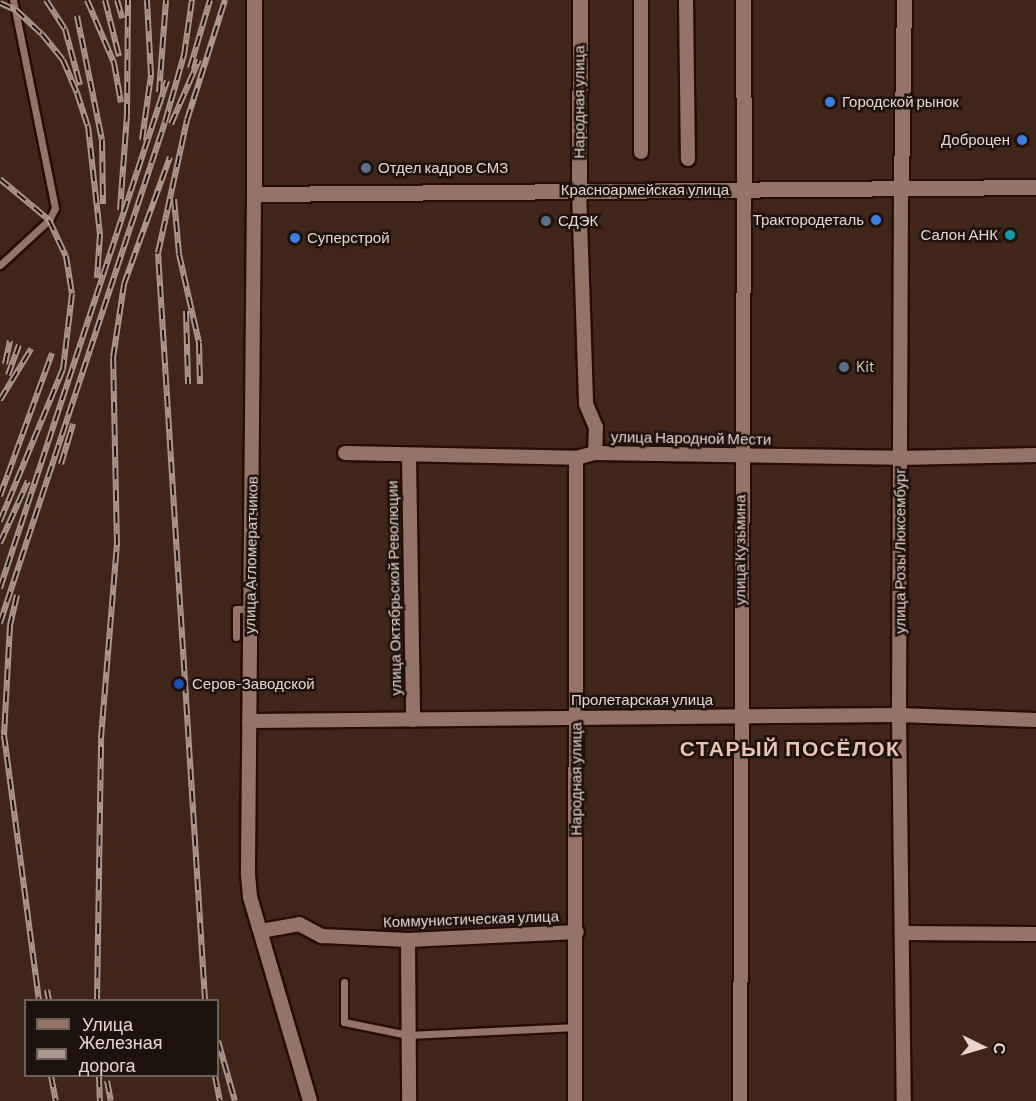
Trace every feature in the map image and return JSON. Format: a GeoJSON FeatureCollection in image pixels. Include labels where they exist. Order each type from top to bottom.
{"type":"FeatureCollection","features":[{"type":"Feature","properties":{"kind":"street","name":"улица Агломератчиков"},"geometry":{"type":"LineString","coordinates":[[254,0],[248,874],[250,897],[310,1101]]}},
{"type":"Feature","properties":{"kind":"street","name":"Народная улица"},"geometry":{"type":"LineString","coordinates":[[579,0],[579,190],[586,404],[596,427],[595,453]]}},
{"type":"Feature","properties":{"kind":"street"},"geometry":{"type":"LineString","coordinates":[[641,0],[641,152]]}},
{"type":"Feature","properties":{"kind":"street"},"geometry":{"type":"LineString","coordinates":[[686,0],[688,159]]}},
{"type":"Feature","properties":{"kind":"street","name":"улица Кузьмина"},"geometry":{"type":"LineString","coordinates":[[740,1101],[743,0]]}},
{"type":"Feature","properties":{"kind":"street","name":"улица Розы Люксембург"},"geometry":{"type":"LineString","coordinates":[[904,0],[899,715],[904,933],[904,1101]]}},
{"type":"Feature","properties":{"kind":"street","name":"Красноармейская улица"},"geometry":{"type":"LineString","coordinates":[[254,194],[1036,187]]}},
{"type":"Feature","properties":{"kind":"street","name":"улица Народной Мести"},"geometry":{"type":"LineString","coordinates":[[345,453],[576,458],[595,453],[900,458],[1036,455]]}},
{"type":"Feature","properties":{"kind":"street","name":"улица Октябрьской Революции"},"geometry":{"type":"LineString","coordinates":[[409,456],[413,720]]}},
{"type":"Feature","properties":{"kind":"street","name":"Народная улица"},"geometry":{"type":"LineString","coordinates":[[575,1101],[577,1027],[576,458]]}},
{"type":"Feature","properties":{"kind":"street","name":"Пролетарская улица"},"geometry":{"type":"LineString","coordinates":[[249,720],[899,715],[1036,720]]}},
{"type":"Feature","properties":{"kind":"street","name":"Коммунистическая улица"},"geometry":{"type":"LineString","coordinates":[[261,931],[299,924],[322,936],[408,940],[577,932]]}},
{"type":"Feature","properties":{"kind":"street"},"geometry":{"type":"LineString","coordinates":[[904,933],[1036,934]]}},
{"type":"Feature","properties":{"kind":"street"},"geometry":{"type":"LineString","coordinates":[[408,940],[409,1101]]}},
{"type":"Feature","properties":{"kind":"lane"},"geometry":{"type":"LineString","coordinates":[[0,265],[49,220],[54,208],[14,0]]}},
{"type":"Feature","properties":{"kind":"lane"},"geometry":{"type":"LineString","coordinates":[[236,637],[236,609],[251,609]]}},
{"type":"Feature","properties":{"kind":"lane"},"geometry":{"type":"LineString","coordinates":[[344,982],[344,1022],[408,1035],[577,1027]]}},
{"type":"Feature","properties":{"kind":"railway"},"geometry":{"type":"LineString","coordinates":[[46,0],[65,29],[80,85]]}},
{"type":"Feature","properties":{"kind":"railway"},"geometry":{"type":"LineString","coordinates":[[87,0],[114,63],[121,102]]}},
{"type":"Feature","properties":{"kind":"railway"},"geometry":{"type":"LineString","coordinates":[[105,0],[119,56]]}},
{"type":"Feature","properties":{"kind":"railway"},"geometry":{"type":"LineString","coordinates":[[117,0],[122,18]]}},
{"type":"Feature","properties":{"kind":"railway"},"geometry":{"type":"LineString","coordinates":[[120,210],[127,115],[128,0]]}},
{"type":"Feature","properties":{"kind":"railway"},"geometry":{"type":"LineString","coordinates":[[142,140],[151,75],[147,0]]}},
{"type":"Feature","properties":{"kind":"railway"},"geometry":{"type":"LineString","coordinates":[[159,92],[166,0]]}},
{"type":"Feature","properties":{"kind":"railway"},"geometry":{"type":"LineString","coordinates":[[0,623],[165,122],[184,55],[192,0]]}},
{"type":"Feature","properties":{"kind":"railway"},"geometry":{"type":"LineString","coordinates":[[190,68],[210,0]]}},
{"type":"Feature","properties":{"kind":"railway"},"geometry":{"type":"LineString","coordinates":[[205,999],[158,253],[187,120],[225,0]]}},
{"type":"Feature","properties":{"kind":"railway"},"geometry":{"type":"LineString","coordinates":[[0,3],[16,10],[42,34],[63,60],[77,93],[88,126],[100,234],[97,278]]}},
{"type":"Feature","properties":{"kind":"railway"},"geometry":{"type":"LineString","coordinates":[[77,16],[102,140],[103,204]]}},
{"type":"Feature","properties":{"kind":"railway"},"geometry":{"type":"LineString","coordinates":[[171,124],[199,60]]}},
{"type":"Feature","properties":{"kind":"railway"},"geometry":{"type":"LineString","coordinates":[[0,588],[167,81]]}},
{"type":"Feature","properties":{"kind":"railway"},"geometry":{"type":"LineString","coordinates":[[97,999],[101,738],[117,545],[113,358],[124,284],[170,157]]}},
{"type":"Feature","properties":{"kind":"railway"},"geometry":{"type":"LineString","coordinates":[[0,179],[49,220],[66,256],[72,294],[63,369],[0,521]]}},
{"type":"Feature","properties":{"kind":"railway"},"geometry":{"type":"LineString","coordinates":[[174,199],[179,254],[199,343],[200,384]]}},
{"type":"Feature","properties":{"kind":"railway"},"geometry":{"type":"LineString","coordinates":[[186,311],[188,384]]}},
{"type":"Feature","properties":{"kind":"railway"},"geometry":{"type":"LineString","coordinates":[[5,364],[10,341]]}},
{"type":"Feature","properties":{"kind":"railway"},"geometry":{"type":"LineString","coordinates":[[8,375],[19,345]]}},
{"type":"Feature","properties":{"kind":"railway"},"geometry":{"type":"LineString","coordinates":[[0,400],[31,349]]}},
{"type":"Feature","properties":{"kind":"railway"},"geometry":{"type":"LineString","coordinates":[[0,496],[52,353]]}},
{"type":"Feature","properties":{"kind":"railway"},"geometry":{"type":"LineString","coordinates":[[61,464],[73,424]]}},
{"type":"Feature","properties":{"kind":"railway"},"geometry":{"type":"LineString","coordinates":[[0,543],[28,481]]}},
{"type":"Feature","properties":{"kind":"railway"},"geometry":{"type":"LineString","coordinates":[[17,595],[10,625],[4,735],[39,999]]}},
{"type":"Feature","properties":{"kind":"railway"},"geometry":{"type":"LineString","coordinates":[[47,990],[49,999]]}},
{"type":"Feature","properties":{"kind":"railway"},"geometry":{"type":"LineString","coordinates":[[219,1045],[235,1101]]}},
{"type":"Feature","properties":{"kind":"railway"},"geometry":{"type":"LineString","coordinates":[[51,1077],[56,1101]]}},
{"type":"Feature","properties":{"kind":"railway"},"geometry":{"type":"LineString","coordinates":[[99,1077],[100,1101]]}},
{"type":"Feature","properties":{"kind":"railway"},"geometry":{"type":"LineString","coordinates":[[215,1077],[220,1101]]}},
{"type":"Feature","properties":{"kind":"railway"},"geometry":{"type":"LineString","coordinates":[[107,1081],[111,1101]]}},
{"type":"Feature","properties":{"kind":"place","name":"Городской рынок"},"geometry":{"type":"Point","coordinates":[830,102]}},
{"type":"Feature","properties":{"kind":"place","name":"Доброцен"},"geometry":{"type":"Point","coordinates":[1022,140]}},
{"type":"Feature","properties":{"kind":"place","name":"Отдел кадров СМЗ"},"geometry":{"type":"Point","coordinates":[366,168]}},
{"type":"Feature","properties":{"kind":"place","name":"Трактородеталь"},"geometry":{"type":"Point","coordinates":[876,220]}},
{"type":"Feature","properties":{"kind":"place","name":"СДЭК"},"geometry":{"type":"Point","coordinates":[546,221]}},
{"type":"Feature","properties":{"kind":"place","name":"Салон АНК"},"geometry":{"type":"Point","coordinates":[1010,235]}},
{"type":"Feature","properties":{"kind":"place","name":"Суперстрой"},"geometry":{"type":"Point","coordinates":[295,238]}},
{"type":"Feature","properties":{"kind":"place","name":"Kit"},"geometry":{"type":"Point","coordinates":[844,367]}},
{"type":"Feature","properties":{"kind":"place","name":"Серов-Заводской"},"geometry":{"type":"Point","coordinates":[179,684]}},
{"type":"Feature","properties":{"kind":"district","name":"СТАРЫЙ ПОСЁЛОК"},"geometry":{"type":"Point","coordinates":[790,748]}}]}
